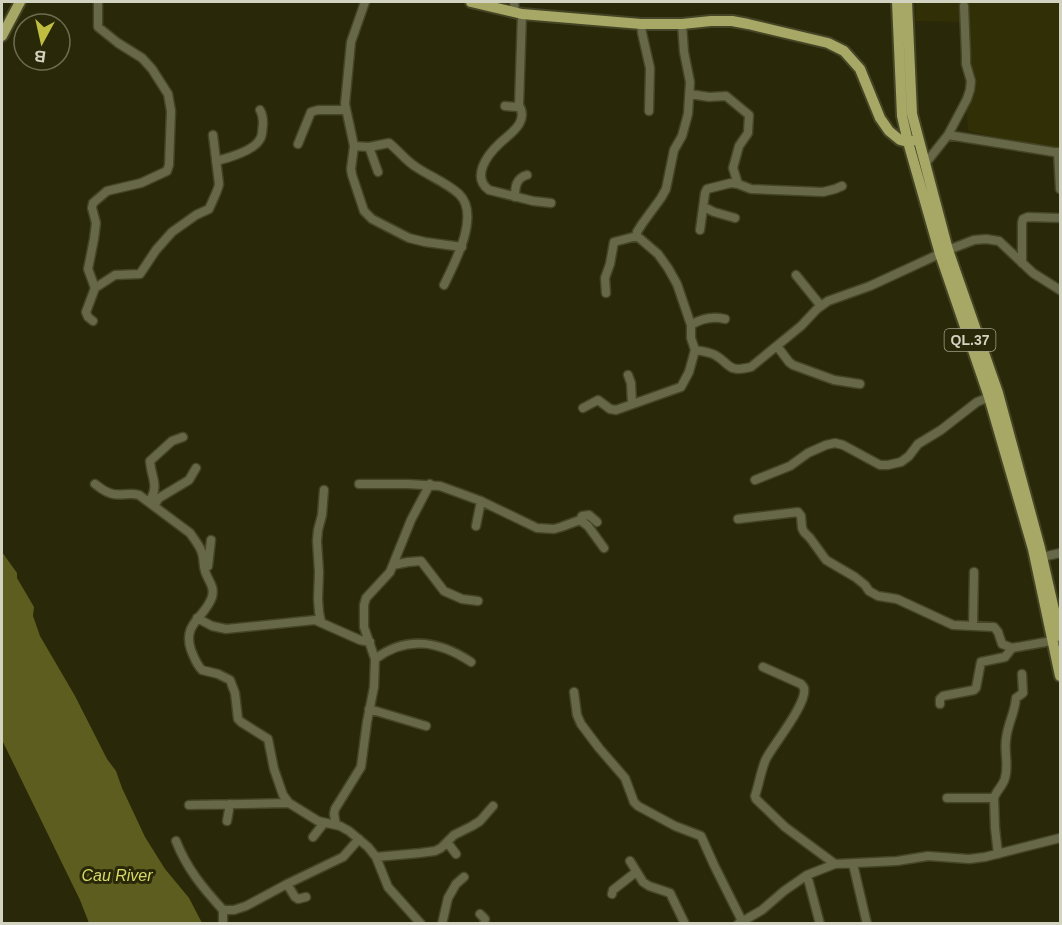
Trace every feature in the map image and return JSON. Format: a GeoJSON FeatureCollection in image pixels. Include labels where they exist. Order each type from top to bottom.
{"type":"FeatureCollection","features":[{"type":"Feature","properties":{"kind":"main road"},"geometry":{"type":"LineString","coordinates":[[2,36],[20,2]]}},
{"type":"Feature","properties":{"kind":"main road"},"geometry":{"type":"LineString","coordinates":[[471,2],[641,24],[740,22],[828,43],[844,51],[860,69],[880,118],[889,131],[900,140],[913,141]]}},
{"type":"Feature","properties":{"kind":"main road","name":"QL.37"},"geometry":{"type":"LineString","coordinates":[[897,2],[902,116],[925,164],[944,252]]}},
{"type":"Feature","properties":{"kind":"main road","name":"QL.37"},"geometry":{"type":"LineString","coordinates":[[907,2],[913,141],[944,252],[994,395],[1011,456],[1058,639],[1060,676]]}},
{"type":"Feature","properties":{"kind":"street"},"geometry":{"type":"LineString","coordinates":[[95,288],[88,269],[96,223],[93,203],[107,191],[141,183],[167,171],[171,111],[168,94],[152,69],[135,53],[98,27],[98,2]]}},
{"type":"Feature","properties":{"kind":"street"},"geometry":{"type":"LineString","coordinates":[[365,2],[351,42],[345,104],[354,146],[351,169],[362,207],[372,219],[409,238],[462,247]]}},
{"type":"Feature","properties":{"kind":"street"},"geometry":{"type":"LineString","coordinates":[[925,164],[948,135],[970,90],[964,6]]}},
{"type":"Feature","properties":{"kind":"street"},"geometry":{"type":"LineString","coordinates":[[517,9],[520,123],[516,130],[489,156],[482,167],[480,178],[484,187],[489,190],[551,203]]}},
{"type":"Feature","properties":{"kind":"street"},"geometry":{"type":"LineString","coordinates":[[641,24],[650,68],[649,111]]}},
{"type":"Feature","properties":{"kind":"street"},"geometry":{"type":"LineString","coordinates":[[637,236],[637,232],[666,189],[674,150],[685,126],[690,82],[684,52],[682,24]]}},
{"type":"Feature","properties":{"kind":"street"},"geometry":{"type":"LineString","coordinates":[[690,94],[711,97],[726,96],[749,115],[748,133],[739,146],[733,168],[738,184]]}},
{"type":"Feature","properties":{"kind":"street"},"geometry":{"type":"LineString","coordinates":[[505,106],[517,107],[519,105]]}},
{"type":"Feature","properties":{"kind":"street"},"geometry":{"type":"LineString","coordinates":[[216,161],[246,150],[260,141],[263,119],[260,110]]}},
{"type":"Feature","properties":{"kind":"street"},"geometry":{"type":"LineString","coordinates":[[298,144],[311,112],[346,110]]}},
{"type":"Feature","properties":{"kind":"street"},"geometry":{"type":"LineString","coordinates":[[93,321],[86,312],[95,288],[115,275],[140,274],[156,250],[172,232],[209,209],[219,188],[213,135]]}},
{"type":"Feature","properties":{"kind":"street"},"geometry":{"type":"LineString","coordinates":[[948,135],[1059,153],[1060,189]]}},
{"type":"Feature","properties":{"kind":"street"},"geometry":{"type":"LineString","coordinates":[[354,146],[369,147],[389,143],[416,167],[440,180],[462,196],[466,206],[467,223],[462,247],[444,285]]}},
{"type":"Feature","properties":{"kind":"street"},"geometry":{"type":"LineString","coordinates":[[369,147],[378,172]]}},
{"type":"Feature","properties":{"kind":"street"},"geometry":{"type":"LineString","coordinates":[[514,197],[519,179],[527,174]]}},
{"type":"Feature","properties":{"kind":"street"},"geometry":{"type":"LineString","coordinates":[[700,230],[707,189],[738,184],[751,189],[823,192],[842,186]]}},
{"type":"Feature","properties":{"kind":"street"},"geometry":{"type":"LineString","coordinates":[[704,207],[735,218]]}},
{"type":"Feature","properties":{"kind":"street"},"geometry":{"type":"LineString","coordinates":[[1022,263],[1023,219],[1028,217],[1060,218]]}},
{"type":"Feature","properties":{"kind":"street"},"geometry":{"type":"LineString","coordinates":[[606,293],[605,278],[614,242],[637,236]]}},
{"type":"Feature","properties":{"kind":"street"},"geometry":{"type":"LineString","coordinates":[[583,408],[598,400],[613,410],[632,404],[681,387],[689,372],[695,350],[691,338],[691,325],[677,284],[658,254],[637,236]]}},
{"type":"Feature","properties":{"kind":"street"},"geometry":{"type":"LineString","coordinates":[[695,350],[713,354],[735,369],[751,367],[828,301],[870,286],[974,240],[999,241],[1032,273],[1060,290]]}},
{"type":"Feature","properties":{"kind":"street"},"geometry":{"type":"LineString","coordinates":[[796,275],[821,306]]}},
{"type":"Feature","properties":{"kind":"street"},"geometry":{"type":"LineString","coordinates":[[691,325],[709,317],[725,320]]}},
{"type":"Feature","properties":{"kind":"street"},"geometry":{"type":"LineString","coordinates":[[777,346],[793,364],[834,380],[860,384]]}},
{"type":"Feature","properties":{"kind":"street"},"geometry":{"type":"LineString","coordinates":[[628,375],[632,404]]}},
{"type":"Feature","properties":{"kind":"street"},"geometry":{"type":"LineString","coordinates":[[755,480],[790,466],[808,453],[835,443],[880,465],[901,462],[918,444],[941,430],[977,402],[994,395]]}},
{"type":"Feature","properties":{"kind":"street"},"geometry":{"type":"LineString","coordinates":[[152,504],[155,486],[150,461],[172,441],[183,437]]}},
{"type":"Feature","properties":{"kind":"street"},"geometry":{"type":"LineString","coordinates":[[152,504],[189,480],[196,468]]}},
{"type":"Feature","properties":{"kind":"street"},"geometry":{"type":"LineString","coordinates":[[95,484],[110,494],[135,494],[152,504],[195,539],[202,552],[206,572],[212,584],[212,594],[208,604],[192,626],[188,638],[196,662],[202,670],[230,680],[235,693],[238,719],[268,739],[274,769],[283,795],[290,803],[318,821],[349,831],[368,847],[376,857],[388,887],[421,924]]}},
{"type":"Feature","properties":{"kind":"street"},"geometry":{"type":"LineString","coordinates":[[359,484],[430,484],[481,501],[537,528],[554,529],[589,515],[597,522]]}},
{"type":"Feature","properties":{"kind":"street"},"geometry":{"type":"LineString","coordinates":[[336,825],[335,809],[362,763],[374,687],[375,659],[364,627],[364,605],[366,598],[387,576],[393,565],[411,520],[430,484]]}},
{"type":"Feature","properties":{"kind":"street"},"geometry":{"type":"LineString","coordinates":[[321,622],[318,599],[317,541],[324,490]]}},
{"type":"Feature","properties":{"kind":"street"},"geometry":{"type":"LineString","coordinates":[[476,526],[481,501]]}},
{"type":"Feature","properties":{"kind":"street"},"geometry":{"type":"LineString","coordinates":[[738,519],[798,512],[804,532],[822,556],[855,577],[869,591],[878,596],[897,599],[953,625],[994,627],[1002,644],[1012,648],[1058,639]]}},
{"type":"Feature","properties":{"kind":"street"},"geometry":{"type":"LineString","coordinates":[[580,520],[588,526],[604,548]]}},
{"type":"Feature","properties":{"kind":"street"},"geometry":{"type":"LineString","coordinates":[[206,572],[211,540]]}},
{"type":"Feature","properties":{"kind":"street"},"geometry":{"type":"LineString","coordinates":[[1039,560],[1060,553]]}},
{"type":"Feature","properties":{"kind":"street"},"geometry":{"type":"LineString","coordinates":[[1039,560],[1060,558]]}},
{"type":"Feature","properties":{"kind":"street"},"geometry":{"type":"LineString","coordinates":[[393,565],[422,561],[444,591],[478,601]]}},
{"type":"Feature","properties":{"kind":"street"},"geometry":{"type":"LineString","coordinates":[[973,626],[974,572]]}},
{"type":"Feature","properties":{"kind":"street"},"geometry":{"type":"LineString","coordinates":[[197,618],[212,627],[226,629],[315,620],[337,631],[370,642]]}},
{"type":"Feature","properties":{"kind":"street"},"geometry":{"type":"LineString","coordinates":[[375,659],[395,648],[422,643],[441,646],[471,662]]}},
{"type":"Feature","properties":{"kind":"street"},"geometry":{"type":"LineString","coordinates":[[940,704],[943,696],[974,690],[981,662],[1005,657],[1012,648]]}},
{"type":"Feature","properties":{"kind":"street"},"geometry":{"type":"LineString","coordinates":[[763,667],[801,684],[804,690],[794,717],[765,762],[756,799],[785,827],[835,864]]}},
{"type":"Feature","properties":{"kind":"street"},"geometry":{"type":"LineString","coordinates":[[998,854],[994,798],[1006,775],[1005,742],[1015,710],[1016,698],[1023,693],[1022,674]]}},
{"type":"Feature","properties":{"kind":"street"},"geometry":{"type":"LineString","coordinates":[[574,692],[577,715],[581,724],[625,778],[634,802],[675,826],[701,836],[740,922],[762,910],[807,875],[835,864],[897,861],[928,856],[969,859],[1060,838]]}},
{"type":"Feature","properties":{"kind":"street"},"geometry":{"type":"LineString","coordinates":[[369,709],[426,726]]}},
{"type":"Feature","properties":{"kind":"street"},"geometry":{"type":"LineString","coordinates":[[946,798],[994,798]]}},
{"type":"Feature","properties":{"kind":"street"},"geometry":{"type":"LineString","coordinates":[[189,805],[290,803]]}},
{"type":"Feature","properties":{"kind":"street"},"geometry":{"type":"LineString","coordinates":[[227,821],[230,804]]}},
{"type":"Feature","properties":{"kind":"street"},"geometry":{"type":"LineString","coordinates":[[376,857],[435,851],[454,835],[480,821],[493,806]]}},
{"type":"Feature","properties":{"kind":"street"},"geometry":{"type":"LineString","coordinates":[[312,837],[324,823]]}},
{"type":"Feature","properties":{"kind":"street"},"geometry":{"type":"LineString","coordinates":[[223,910],[234,910],[246,906],[343,857],[359,839]]}},
{"type":"Feature","properties":{"kind":"street"},"geometry":{"type":"LineString","coordinates":[[176,841],[187,866],[223,910],[223,924]]}},
{"type":"Feature","properties":{"kind":"street"},"geometry":{"type":"LineString","coordinates":[[447,843],[456,854]]}},
{"type":"Feature","properties":{"kind":"street"},"geometry":{"type":"LineString","coordinates":[[630,861],[643,882],[670,893],[685,924]]}},
{"type":"Feature","properties":{"kind":"street"},"geometry":{"type":"LineString","coordinates":[[853,864],[867,924]]}},
{"type":"Feature","properties":{"kind":"street"},"geometry":{"type":"LineString","coordinates":[[612,894],[613,890],[636,872]]}},
{"type":"Feature","properties":{"kind":"street"},"geometry":{"type":"LineString","coordinates":[[807,875],[820,924]]}},
{"type":"Feature","properties":{"kind":"street"},"geometry":{"type":"LineString","coordinates":[[442,924],[447,898],[456,884],[464,877]]}},
{"type":"Feature","properties":{"kind":"street"},"geometry":{"type":"LineString","coordinates":[[286,884],[298,899],[306,897]]}},
{"type":"Feature","properties":{"kind":"shaded area"},"geometry":{"type":"Polygon","coordinates":[[[916,2],[1060,2],[1060,152],[968,131],[960,22],[916,21],[916,2]]]}},
{"type":"Feature","properties":{"kind":"water","name":"Cau River"},"geometry":{"type":"Polygon","coordinates":[[[2,552],[17,573],[17,578],[34,607],[33,616],[40,636],[75,696],[107,759],[116,771],[145,837],[165,869],[189,898],[202,923],[89,923],[2,740],[2,552]]]}}]}
